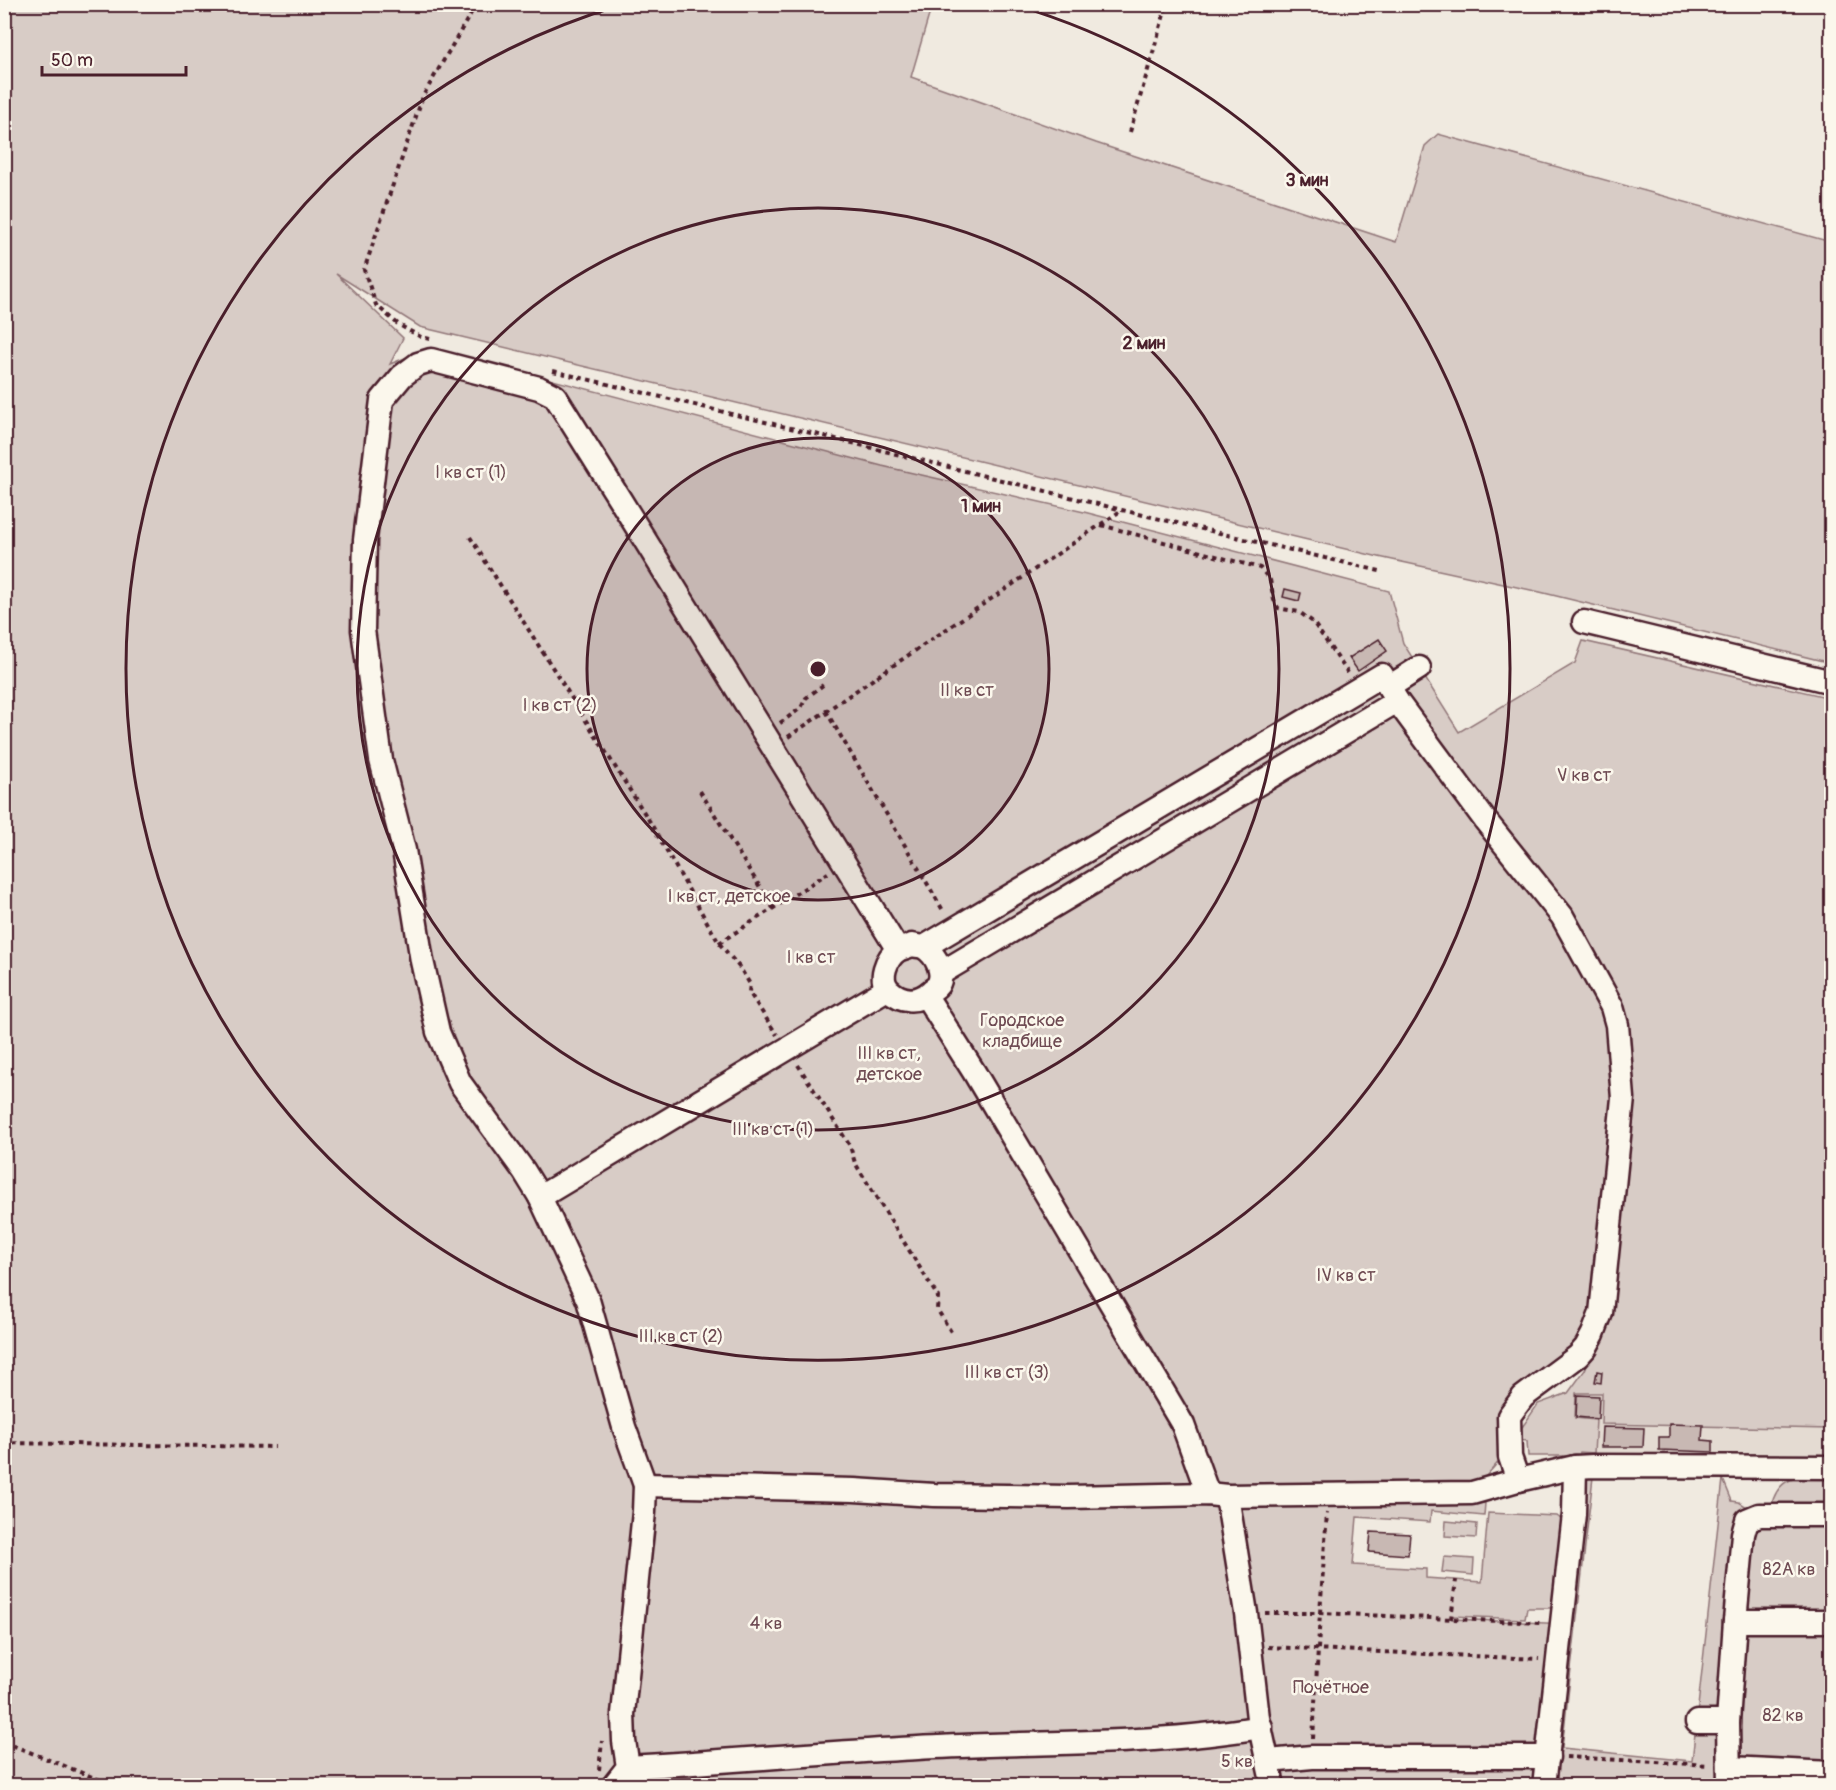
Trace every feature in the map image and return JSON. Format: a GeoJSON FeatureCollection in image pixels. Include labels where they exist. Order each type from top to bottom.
{"type":"FeatureCollection","features":[{"type":"Feature","properties":{"kind":"street"},"geometry":{"type":"LineString","coordinates":[[614,1785],[628,1767],[623,1714],[645,1485],[624,1427],[588,1300],[540,1197],[459,1083],[438,1032],[422,961],[404,850],[381,760],[363,630],[365,540],[382,400],[402,376],[418,364],[431,360],[539,388],[555,396],[898,950]]}},
{"type":"Feature","properties":{"kind":"street"},"geometry":{"type":"LineString","coordinates":[[1584,622],[1832,682]]}},
{"type":"Feature","properties":{"kind":"street"},"geometry":{"type":"LineString","coordinates":[[941,973],[1393,694],[1419,668]]}},
{"type":"Feature","properties":{"kind":"street"},"geometry":{"type":"LineString","coordinates":[[924,947],[1382,675],[1393,694],[1485,820],[1562,916],[1612,1006],[1617,1025],[1623,1098],[1601,1313],[1593,1334],[1578,1356],[1523,1397],[1509,1416],[1510,1457],[1518,1480]]}},
{"type":"Feature","properties":{"kind":"street"},"geometry":{"type":"LineString","coordinates":[[912,945],[924,947],[935,958],[941,973],[938,985],[926,996],[916,1000],[902,999],[887,989],[884,978],[887,963],[898,950],[912,945]]}},
{"type":"Feature","properties":{"kind":"street"},"geometry":{"type":"LineString","coordinates":[[540,1197],[887,989]]}},
{"type":"Feature","properties":{"kind":"street"},"geometry":{"type":"LineString","coordinates":[[926,996],[974,1072],[1183,1425],[1218,1495],[1246,1613],[1261,1727],[1273,1785]]}},
{"type":"Feature","properties":{"kind":"street"},"geometry":{"type":"LineString","coordinates":[[645,1485],[854,1490],[934,1495],[1069,1497],[1472,1493],[1575,1467],[1832,1467]]}},
{"type":"Feature","properties":{"kind":"street"},"geometry":{"type":"LineString","coordinates":[[1544,1785],[1574,1514],[1575,1467]]}},
{"type":"Feature","properties":{"kind":"street"},"geometry":{"type":"LineString","coordinates":[[1832,1515],[1759,1515],[1747,1520],[1743,1534],[1728,1722],[1729,1777],[1832,1773]]}},
{"type":"Feature","properties":{"kind":"street"},"geometry":{"type":"LineString","coordinates":[[1735,1621],[1832,1621]]}},
{"type":"Feature","properties":{"kind":"street"},"geometry":{"type":"LineString","coordinates":[[1697,1722],[1728,1722]]}},
{"type":"Feature","properties":{"kind":"street"},"geometry":{"type":"LineString","coordinates":[[628,1767],[958,1746],[1130,1741],[1233,1732],[1261,1727]]}},
{"type":"Feature","properties":{"kind":"street"},"geometry":{"type":"LineString","coordinates":[[1269,1761],[1312,1757],[1548,1757]]}},
{"type":"Feature","properties":{"kind":"path"},"geometry":{"type":"LineString","coordinates":[[432,340],[421,337],[399,325],[375,304],[364,270],[423,96],[471,13],[473,4]]}},
{"type":"Feature","properties":{"kind":"path"},"geometry":{"type":"LineString","coordinates":[[1130,132],[1167,4]]}},
{"type":"Feature","properties":{"kind":"path"},"geometry":{"type":"LineString","coordinates":[[551,370],[1384,572]]}},
{"type":"Feature","properties":{"kind":"path"},"geometry":{"type":"LineString","coordinates":[[768,740],[826,711],[1122,510]]}},
{"type":"Feature","properties":{"kind":"path"},"geometry":{"type":"LineString","coordinates":[[1101,525],[1260,568],[1270,580],[1278,608],[1299,612],[1313,622],[1358,689]]}},
{"type":"Feature","properties":{"kind":"path"},"geometry":{"type":"LineString","coordinates":[[471,537],[650,822],[719,943],[750,984],[748,992],[850,1146],[855,1163],[938,1297],[937,1309],[954,1335]]}},
{"type":"Feature","properties":{"kind":"path"},"geometry":{"type":"LineString","coordinates":[[768,740],[801,708],[806,698],[823,685]]}},
{"type":"Feature","properties":{"kind":"path"},"geometry":{"type":"LineString","coordinates":[[826,711],[955,930]]}},
{"type":"Feature","properties":{"kind":"path"},"geometry":{"type":"LineString","coordinates":[[700,791],[773,908]]}},
{"type":"Feature","properties":{"kind":"path"},"geometry":{"type":"LineString","coordinates":[[719,943],[844,863]]}},
{"type":"Feature","properties":{"kind":"path"},"geometry":{"type":"LineString","coordinates":[[4,1443],[275,1447]]}},
{"type":"Feature","properties":{"kind":"path"},"geometry":{"type":"LineString","coordinates":[[1312,1757],[1329,1494]]}},
{"type":"Feature","properties":{"kind":"path"},"geometry":{"type":"LineString","coordinates":[[1452,1619],[1456,1580]]}},
{"type":"Feature","properties":{"kind":"path"},"geometry":{"type":"LineString","coordinates":[[1246,1613],[1320,1613],[1562,1624]]}},
{"type":"Feature","properties":{"kind":"path"},"geometry":{"type":"LineString","coordinates":[[1251,1646],[1558,1660]]}},
{"type":"Feature","properties":{"kind":"path"},"geometry":{"type":"LineString","coordinates":[[4,1742],[114,1785]]}},
{"type":"Feature","properties":{"kind":"path"},"geometry":{"type":"LineString","coordinates":[[1548,1757],[1716,1766],[1729,1777]]}},
{"type":"Feature","properties":{"kind":"shaded area"},"geometry":{"type":"Polygon","coordinates":[[[1576,1393],[1602,1393],[1831,1425],[1831,1459],[1594,1453],[1596,1420],[1575,1419],[1576,1393]]]}},
{"type":"Feature","properties":{"kind":"green space"},"geometry":{"type":"Polygon","coordinates":[[[5,5],[932,5],[911,77],[1096,143],[1396,242],[1425,146],[1438,134],[1831,242],[1831,663],[420,327],[336,274],[403,338],[390,364],[430,348],[882,466],[1084,512],[1389,591],[1403,643],[1459,732],[1575,663],[1583,641],[1831,698],[1831,1429],[1601,1424],[1602,1393],[1576,1393],[1575,1418],[1596,1420],[1594,1453],[1580,1452],[1579,1456],[1528,1456],[1527,1441],[1514,1439],[1538,1404],[1568,1393],[1585,1370],[1596,1341],[1579,1348],[1516,1398],[1503,1457],[1486,1476],[1472,1485],[1471,1502],[1485,1503],[1484,1516],[1431,1511],[1430,1522],[1357,1517],[1353,1565],[1426,1569],[1426,1578],[1482,1582],[1488,1513],[1557,1516],[1562,1520],[1557,1608],[1527,1608],[1525,1619],[1452,1616],[1452,1619],[1568,1624],[1583,1483],[1587,1476],[1593,1477],[1562,1748],[1692,1761],[1723,1479],[1732,1501],[1747,1507],[1771,1507],[1775,1496],[1786,1482],[1801,1478],[1831,1478],[1831,1785],[5,1786],[5,5]]]}},
{"type":"Feature","properties":{"kind":"green space"},"geometry":{"type":"Polygon","coordinates":[[[1446,1521],[1477,1524],[1476,1538],[1445,1536],[1446,1521]]]}},
{"type":"Feature","properties":{"kind":"green space"},"geometry":{"type":"Polygon","coordinates":[[[1444,1557],[1474,1559],[1473,1575],[1442,1572],[1444,1557]]]}},
{"type":"Feature","properties":{"kind":"building"},"geometry":{"type":"Polygon","coordinates":[[[1285,589],[1301,593],[1299,601],[1283,597],[1285,589]]]}},
{"type":"Feature","properties":{"kind":"building"},"geometry":{"type":"Polygon","coordinates":[[[1379,639],[1387,651],[1358,671],[1349,658],[1379,639]]]}},
{"type":"Feature","properties":{"kind":"building"},"geometry":{"type":"Polygon","coordinates":[[[1597,1371],[1602,1372],[1601,1383],[1595,1382],[1597,1371]]]}},
{"type":"Feature","properties":{"kind":"building"},"geometry":{"type":"Polygon","coordinates":[[[1577,1395],[1599,1396],[1598,1419],[1576,1417],[1577,1395]]]}},
{"type":"Feature","properties":{"kind":"building"},"geometry":{"type":"Polygon","coordinates":[[[1669,1424],[1703,1425],[1702,1440],[1713,1441],[1713,1452],[1659,1450],[1659,1437],[1669,1437],[1669,1424]]]}},
{"type":"Feature","properties":{"kind":"building"},"geometry":{"type":"Polygon","coordinates":[[[1602,1427],[1644,1428],[1643,1447],[1601,1447],[1602,1427]]]}},
{"type":"Feature","properties":{"kind":"building"},"geometry":{"type":"Polygon","coordinates":[[[1371,1532],[1410,1534],[1408,1555],[1369,1552],[1371,1532]]]}},
{"type":"Feature","properties":{"kind":"park label","name":"I кв ст (1)"},"geometry":{"type":"Point","coordinates":[471,472]}},
{"type":"Feature","properties":{"kind":"park label","name":"II кв ст"},"geometry":{"type":"Point","coordinates":[967,690]}},
{"type":"Feature","properties":{"kind":"park label","name":"I кв ст (2)"},"geometry":{"type":"Point","coordinates":[560,705]}},
{"type":"Feature","properties":{"kind":"park label","name":"V кв ст"},"geometry":{"type":"Point","coordinates":[1584,775]}},
{"type":"Feature","properties":{"kind":"park label","name":"I кв ст, детское"},"geometry":{"type":"Point","coordinates":[729,896]}},
{"type":"Feature","properties":{"kind":"park label","name":"I кв ст"},"geometry":{"type":"Point","coordinates":[811,957]}},
{"type":"Feature","properties":{"kind":"park label","name":"Городское кладбище"},"geometry":{"type":"Point","coordinates":[1022,1030]}},
{"type":"Feature","properties":{"kind":"park label","name":"III кв ст, детское"},"geometry":{"type":"Point","coordinates":[889,1063]}},
{"type":"Feature","properties":{"kind":"park label","name":"III кв ст (1)"},"geometry":{"type":"Point","coordinates":[773,1129]}},
{"type":"Feature","properties":{"kind":"park label","name":"IV кв ст"},"geometry":{"type":"Point","coordinates":[1346,1275]}},
{"type":"Feature","properties":{"kind":"park label","name":"III кв ст (2)"},"geometry":{"type":"Point","coordinates":[681,1336]}},
{"type":"Feature","properties":{"kind":"park label","name":"III кв ст (3)"},"geometry":{"type":"Point","coordinates":[1007,1372]}},
{"type":"Feature","properties":{"kind":"park label","name":"82А кв"},"geometry":{"type":"Point","coordinates":[1789,1569]}},
{"type":"Feature","properties":{"kind":"park label","name":"4 кв"},"geometry":{"type":"Point","coordinates":[766,1623]}},
{"type":"Feature","properties":{"kind":"park label","name":"Почётное"},"geometry":{"type":"Point","coordinates":[1331,1687]}},
{"type":"Feature","properties":{"kind":"park label","name":"82 кв"},"geometry":{"type":"Point","coordinates":[1783,1715]}},
{"type":"Feature","properties":{"kind":"park label","name":"5 кв"},"geometry":{"type":"Point","coordinates":[1237,1761]}}]}
